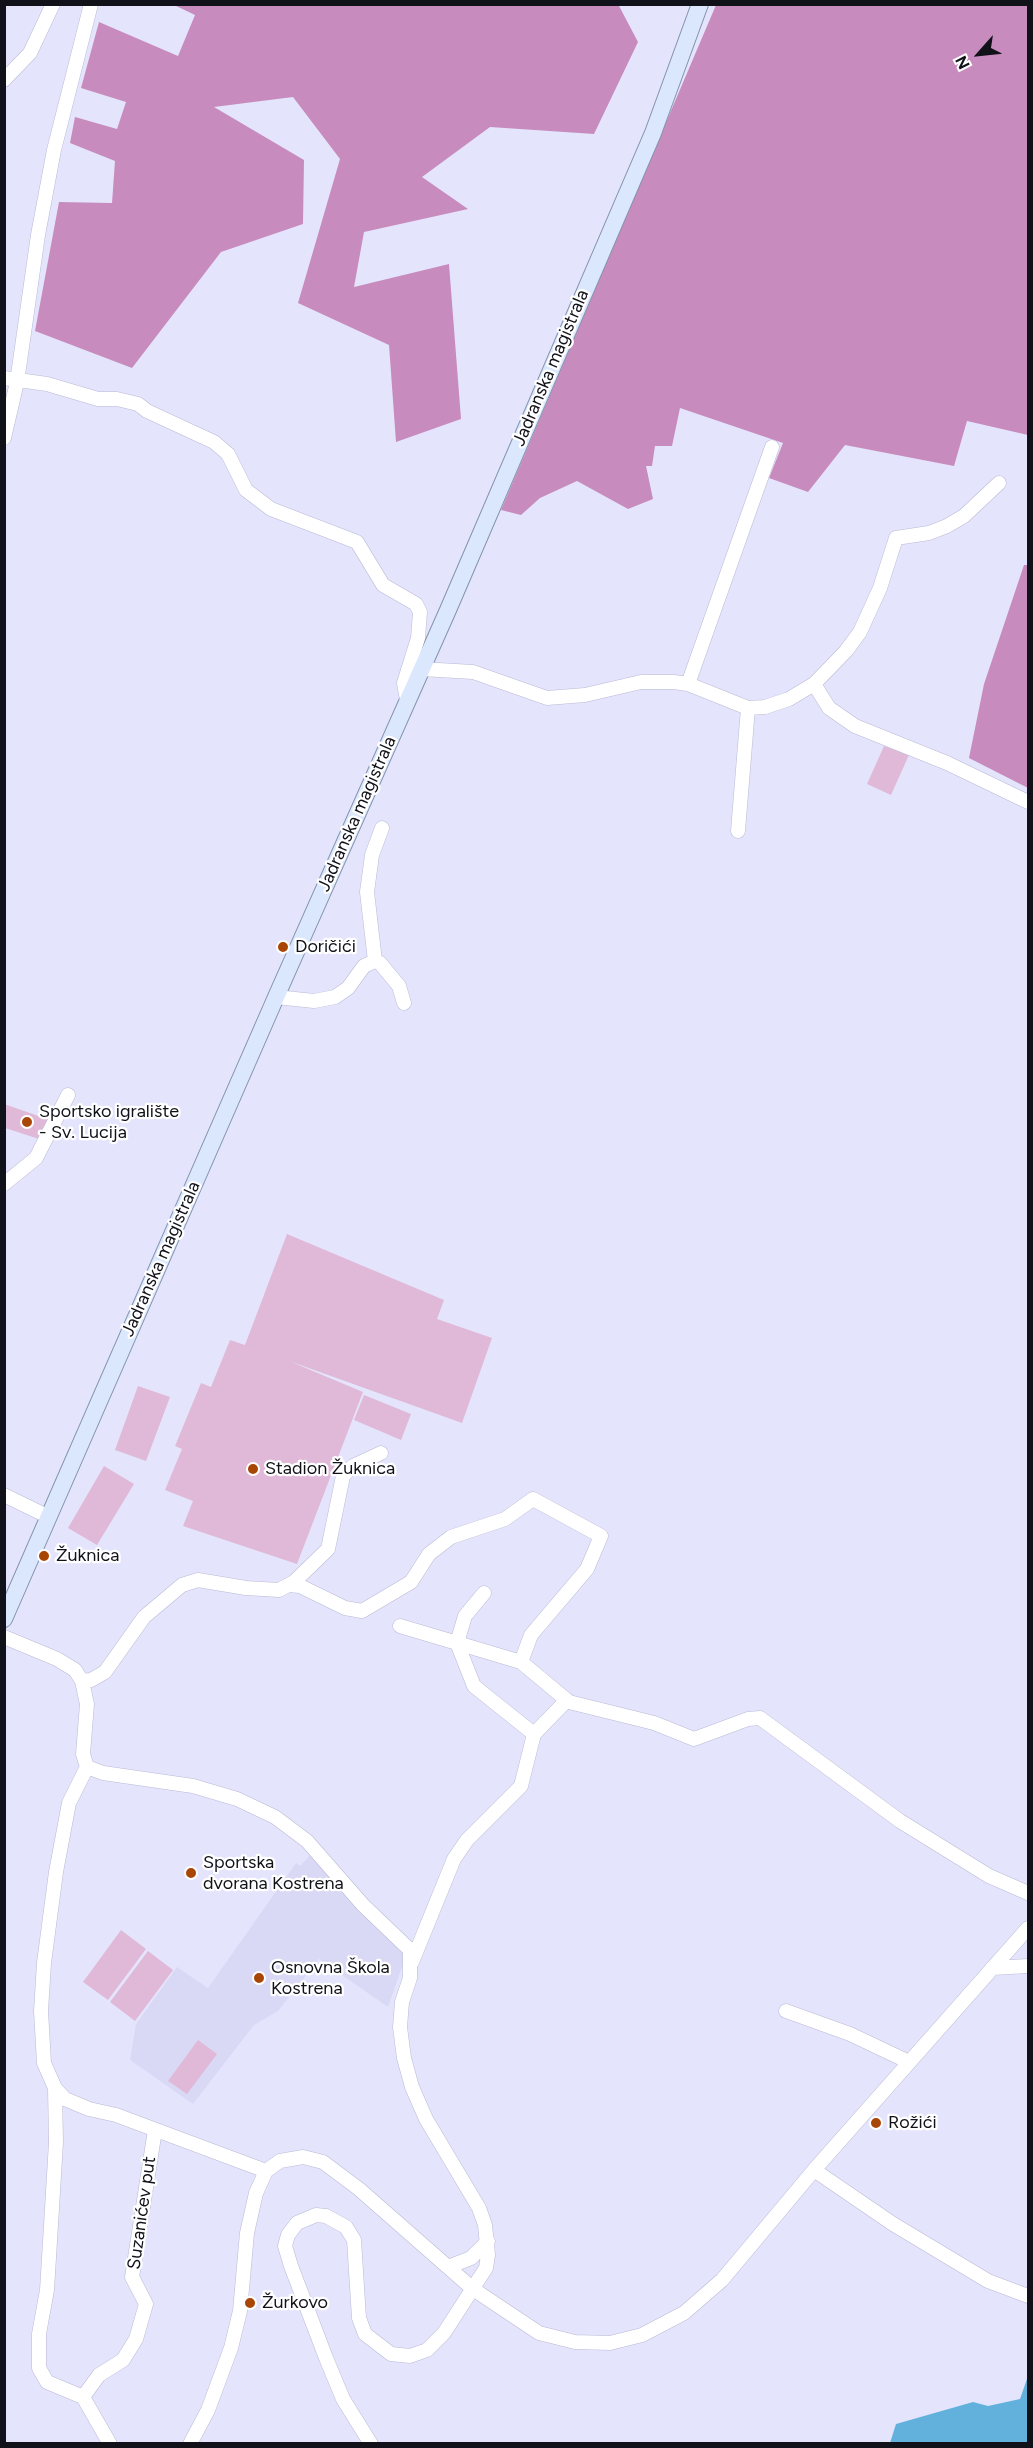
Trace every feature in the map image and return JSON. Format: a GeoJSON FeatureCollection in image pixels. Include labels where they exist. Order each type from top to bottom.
{"type":"FeatureCollection","features":[{"type":"Feature","properties":{"kind":"main road","name":"Jadranska magistrala"},"geometry":{"type":"LineString","coordinates":[[4,1619],[421,669],[653,133],[700,4]]}},
{"type":"Feature","properties":{"kind":"street"},"geometry":{"type":"LineString","coordinates":[[4,80],[30,53],[53,4]]}},
{"type":"Feature","properties":{"kind":"street"},"geometry":{"type":"LineString","coordinates":[[4,438],[11,380],[54,150],[91,4]]}},
{"type":"Feature","properties":{"kind":"street"},"geometry":{"type":"LineString","coordinates":[[11,380],[47,384],[98,399],[138,404],[147,411],[214,442],[228,454],[246,490],[271,509],[357,542],[383,585],[416,604],[420,612],[418,638],[404,683],[407,700]]}},
{"type":"Feature","properties":{"kind":"street"},"geometry":{"type":"LineString","coordinates":[[688,684],[772,447]]}},
{"type":"Feature","properties":{"kind":"street"},"geometry":{"type":"LineString","coordinates":[[421,669],[473,672],[547,698],[585,695],[641,682],[688,684],[748,708],[765,707],[789,699],[814,684],[846,651],[860,632],[887,572],[896,538],[929,533],[947,526],[964,516],[999,483]]}},
{"type":"Feature","properties":{"kind":"street"},"geometry":{"type":"LineString","coordinates":[[814,684],[829,708],[855,726],[947,763],[1029,802]]}},
{"type":"Feature","properties":{"kind":"street"},"geometry":{"type":"LineString","coordinates":[[738,831],[748,708]]}},
{"type":"Feature","properties":{"kind":"street"},"geometry":{"type":"LineString","coordinates":[[375,961],[367,892],[372,855],[382,828]]}},
{"type":"Feature","properties":{"kind":"street"},"geometry":{"type":"LineString","coordinates":[[276,997],[314,1001],[335,997],[348,988],[364,966],[375,961],[380,963],[399,986],[404,1003]]}},
{"type":"Feature","properties":{"kind":"street"},"geometry":{"type":"LineString","coordinates":[[4,1184],[36,1158],[68,1095]]}},
{"type":"Feature","properties":{"kind":"street"},"geometry":{"type":"LineString","coordinates":[[82,1681],[91,1680],[105,1672],[144,1617],[182,1585],[198,1580],[246,1588],[279,1590],[309,1570],[328,1549],[343,1476],[353,1466],[381,1453]]}},
{"type":"Feature","properties":{"kind":"street"},"geometry":{"type":"LineString","coordinates":[[4,1495],[49,1517]]}},
{"type":"Feature","properties":{"kind":"street"},"geometry":{"type":"LineString","coordinates":[[288,1585],[300,1586],[345,1608],[362,1611],[411,1582],[429,1554],[451,1536],[505,1520],[533,1499],[601,1536],[587,1569],[531,1635],[521,1662]]}},
{"type":"Feature","properties":{"kind":"street"},"geometry":{"type":"LineString","coordinates":[[484,1593],[465,1616],[457,1643],[474,1686],[534,1734]]}},
{"type":"Feature","properties":{"kind":"street"},"geometry":{"type":"LineString","coordinates":[[400,1626],[521,1662],[567,1700],[654,1723],[674,1733],[694,1739],[747,1719],[760,1718],[900,1821],[989,1876],[1029,1893]]}},
{"type":"Feature","properties":{"kind":"street"},"geometry":{"type":"LineString","coordinates":[[4,1637],[57,1659],[75,1670],[82,1681],[87,1704],[83,1754],[87,1767],[69,1803],[56,1872],[44,1963],[41,2011],[44,2063],[55,2088],[65,2099],[266,2171]]}},
{"type":"Feature","properties":{"kind":"street"},"geometry":{"type":"LineString","coordinates":[[371,2444],[343,2399],[285,2246],[288,2235],[297,2223],[316,2215],[326,2216],[346,2227],[354,2240],[359,2318],[365,2334],[391,2354],[410,2356],[427,2350],[444,2333],[486,2268],[488,2241],[478,2208],[426,2119],[412,2087],[404,2058],[400,2027],[412,1962],[454,1859],[467,1840],[521,1786],[534,1734],[567,1700]]}},
{"type":"Feature","properties":{"kind":"street"},"geometry":{"type":"LineString","coordinates":[[87,1767],[103,1773],[193,1786],[237,1799],[275,1817],[307,1841],[363,1905],[410,1950],[412,1962]]}},
{"type":"Feature","properties":{"kind":"street"},"geometry":{"type":"LineString","coordinates":[[190,2444],[208,2410],[231,2348],[240,2311],[247,2233],[256,2193],[266,2171],[280,2162],[303,2157],[323,2162],[359,2189],[473,2289],[539,2334],[575,2342],[610,2343],[642,2335],[684,2313],[722,2280],[814,2170],[1029,1928]]}},
{"type":"Feature","properties":{"kind":"street"},"geometry":{"type":"LineString","coordinates":[[993,1968],[1029,1966]]}},
{"type":"Feature","properties":{"kind":"street"},"geometry":{"type":"LineString","coordinates":[[786,2011],[850,2034],[909,2062]]}},
{"type":"Feature","properties":{"kind":"street"},"geometry":{"type":"LineString","coordinates":[[55,2088],[56,2142],[52,2213],[46,2290],[39,2334],[39,2368],[47,2382],[83,2397],[110,2444]]}},
{"type":"Feature","properties":{"kind":"street","name":"Suzanićev put"},"geometry":{"type":"LineString","coordinates":[[83,2397],[99,2375],[123,2360],[136,2339],[146,2304],[132,2277],[155,2130]]}},
{"type":"Feature","properties":{"kind":"street"},"geometry":{"type":"LineString","coordinates":[[814,2170],[894,2224],[992,2283],[1029,2296]]}},
{"type":"Feature","properties":{"kind":"street"},"geometry":{"type":"LineString","coordinates":[[448,2266],[471,2258],[488,2241]]}},
{"type":"Feature","properties":{"kind":"shaded area"},"geometry":{"type":"Polygon","coordinates":[[[618,4],[638,42],[594,134],[490,127],[422,177],[468,209],[364,232],[354,287],[449,264],[461,419],[396,442],[389,345],[298,303],[340,159],[293,97],[214,107],[304,160],[303,224],[221,252],[132,368],[35,331],[59,202],[112,203],[115,161],[70,143],[75,117],[117,129],[126,102],[81,88],[99,22],[178,56],[195,15],[174,5],[618,4]]]}},
{"type":"Feature","properties":{"kind":"shaded area"},"geometry":{"type":"Polygon","coordinates":[[[716,5],[1028,5],[1028,435],[967,421],[954,466],[845,445],[808,492],[769,478],[783,443],[680,408],[672,446],[655,446],[652,466],[646,466],[653,499],[628,509],[577,481],[540,498],[521,515],[501,510],[716,5]]]}},
{"type":"Feature","properties":{"kind":"shaded area"},"geometry":{"type":"Polygon","coordinates":[[[1024,565],[1028,565],[1028,788],[969,758],[984,684],[1024,565]]]}},
{"type":"Feature","properties":{"kind":"shaded area"},"geometry":{"type":"Polygon","coordinates":[[[884,746],[909,755],[891,795],[867,784],[884,746]]]}},
{"type":"Feature","properties":{"kind":"shaded area","name":"Sportsko igralište - Sv. Lucija"},"geometry":{"type":"Polygon","coordinates":[[[4,1104],[50,1120],[39,1139],[5,1128],[4,1104]]]}},
{"type":"Feature","properties":{"kind":"shaded area"},"geometry":{"type":"Polygon","coordinates":[[[287,1234],[444,1300],[437,1319],[492,1338],[462,1423],[289,1361],[363,1392],[297,1564],[183,1526],[193,1501],[165,1490],[182,1449],[175,1446],[201,1383],[211,1387],[230,1340],[245,1345],[287,1234]]]}},
{"type":"Feature","properties":{"kind":"shaded area"},"geometry":{"type":"Polygon","coordinates":[[[138,1386],[170,1397],[146,1461],[115,1450],[138,1386]]]}},
{"type":"Feature","properties":{"kind":"shaded area"},"geometry":{"type":"Polygon","coordinates":[[[364,1395],[411,1414],[401,1440],[354,1420],[364,1395]]]}},
{"type":"Feature","properties":{"kind":"shaded area"},"geometry":{"type":"Polygon","coordinates":[[[104,1466],[134,1484],[97,1545],[68,1528],[104,1466]]]}},
{"type":"Feature","properties":{"kind":"shaded area","name":"Osnovna Škola Kostrena"},"geometry":{"type":"Polygon","coordinates":[[[310,1855],[349,1899],[404,1952],[402,1967],[388,2007],[319,1959],[278,2011],[254,2025],[193,2104],[130,2060],[136,2024],[177,1967],[208,1988],[296,1863],[300,1866],[310,1855]]]}},
{"type":"Feature","properties":{"kind":"shaded area"},"geometry":{"type":"Polygon","coordinates":[[[121,1930],[146,1949],[108,2000],[83,1982],[121,1930]]]}},
{"type":"Feature","properties":{"kind":"shaded area"},"geometry":{"type":"Polygon","coordinates":[[[148,1951],[173,1970],[135,2021],[110,2002],[148,1951]]]}},
{"type":"Feature","properties":{"kind":"shaded area"},"geometry":{"type":"Polygon","coordinates":[[[198,2040],[217,2054],[187,2094],[168,2081],[198,2040]]]}},
{"type":"Feature","properties":{"kind":"water"},"geometry":{"type":"Polygon","coordinates":[[[1028,2376],[1028,2443],[890,2443],[896,2424],[973,2402],[988,2406],[1020,2399],[1028,2376]]]}},
{"type":"Feature","properties":{"kind":"place","name":"Doričići"},"geometry":{"type":"Point","coordinates":[283,947]}},
{"type":"Feature","properties":{"kind":"place","name":"Sportsko igralište - Sv. Lucija"},"geometry":{"type":"Point","coordinates":[27,1122]}},
{"type":"Feature","properties":{"kind":"place","name":"Stadion Žuknica"},"geometry":{"type":"Point","coordinates":[253,1469]}},
{"type":"Feature","properties":{"kind":"place","name":"Žuknica"},"geometry":{"type":"Point","coordinates":[44,1556]}},
{"type":"Feature","properties":{"kind":"place","name":"Sportska dvorana Kostrena"},"geometry":{"type":"Point","coordinates":[191,1873]}},
{"type":"Feature","properties":{"kind":"place","name":"Osnovna Škola Kostrena"},"geometry":{"type":"Point","coordinates":[259,1978]}},
{"type":"Feature","properties":{"kind":"place","name":"Rožići"},"geometry":{"type":"Point","coordinates":[876,2123]}},
{"type":"Feature","properties":{"kind":"place","name":"Žurkovo"},"geometry":{"type":"Point","coordinates":[250,2303]}}]}
